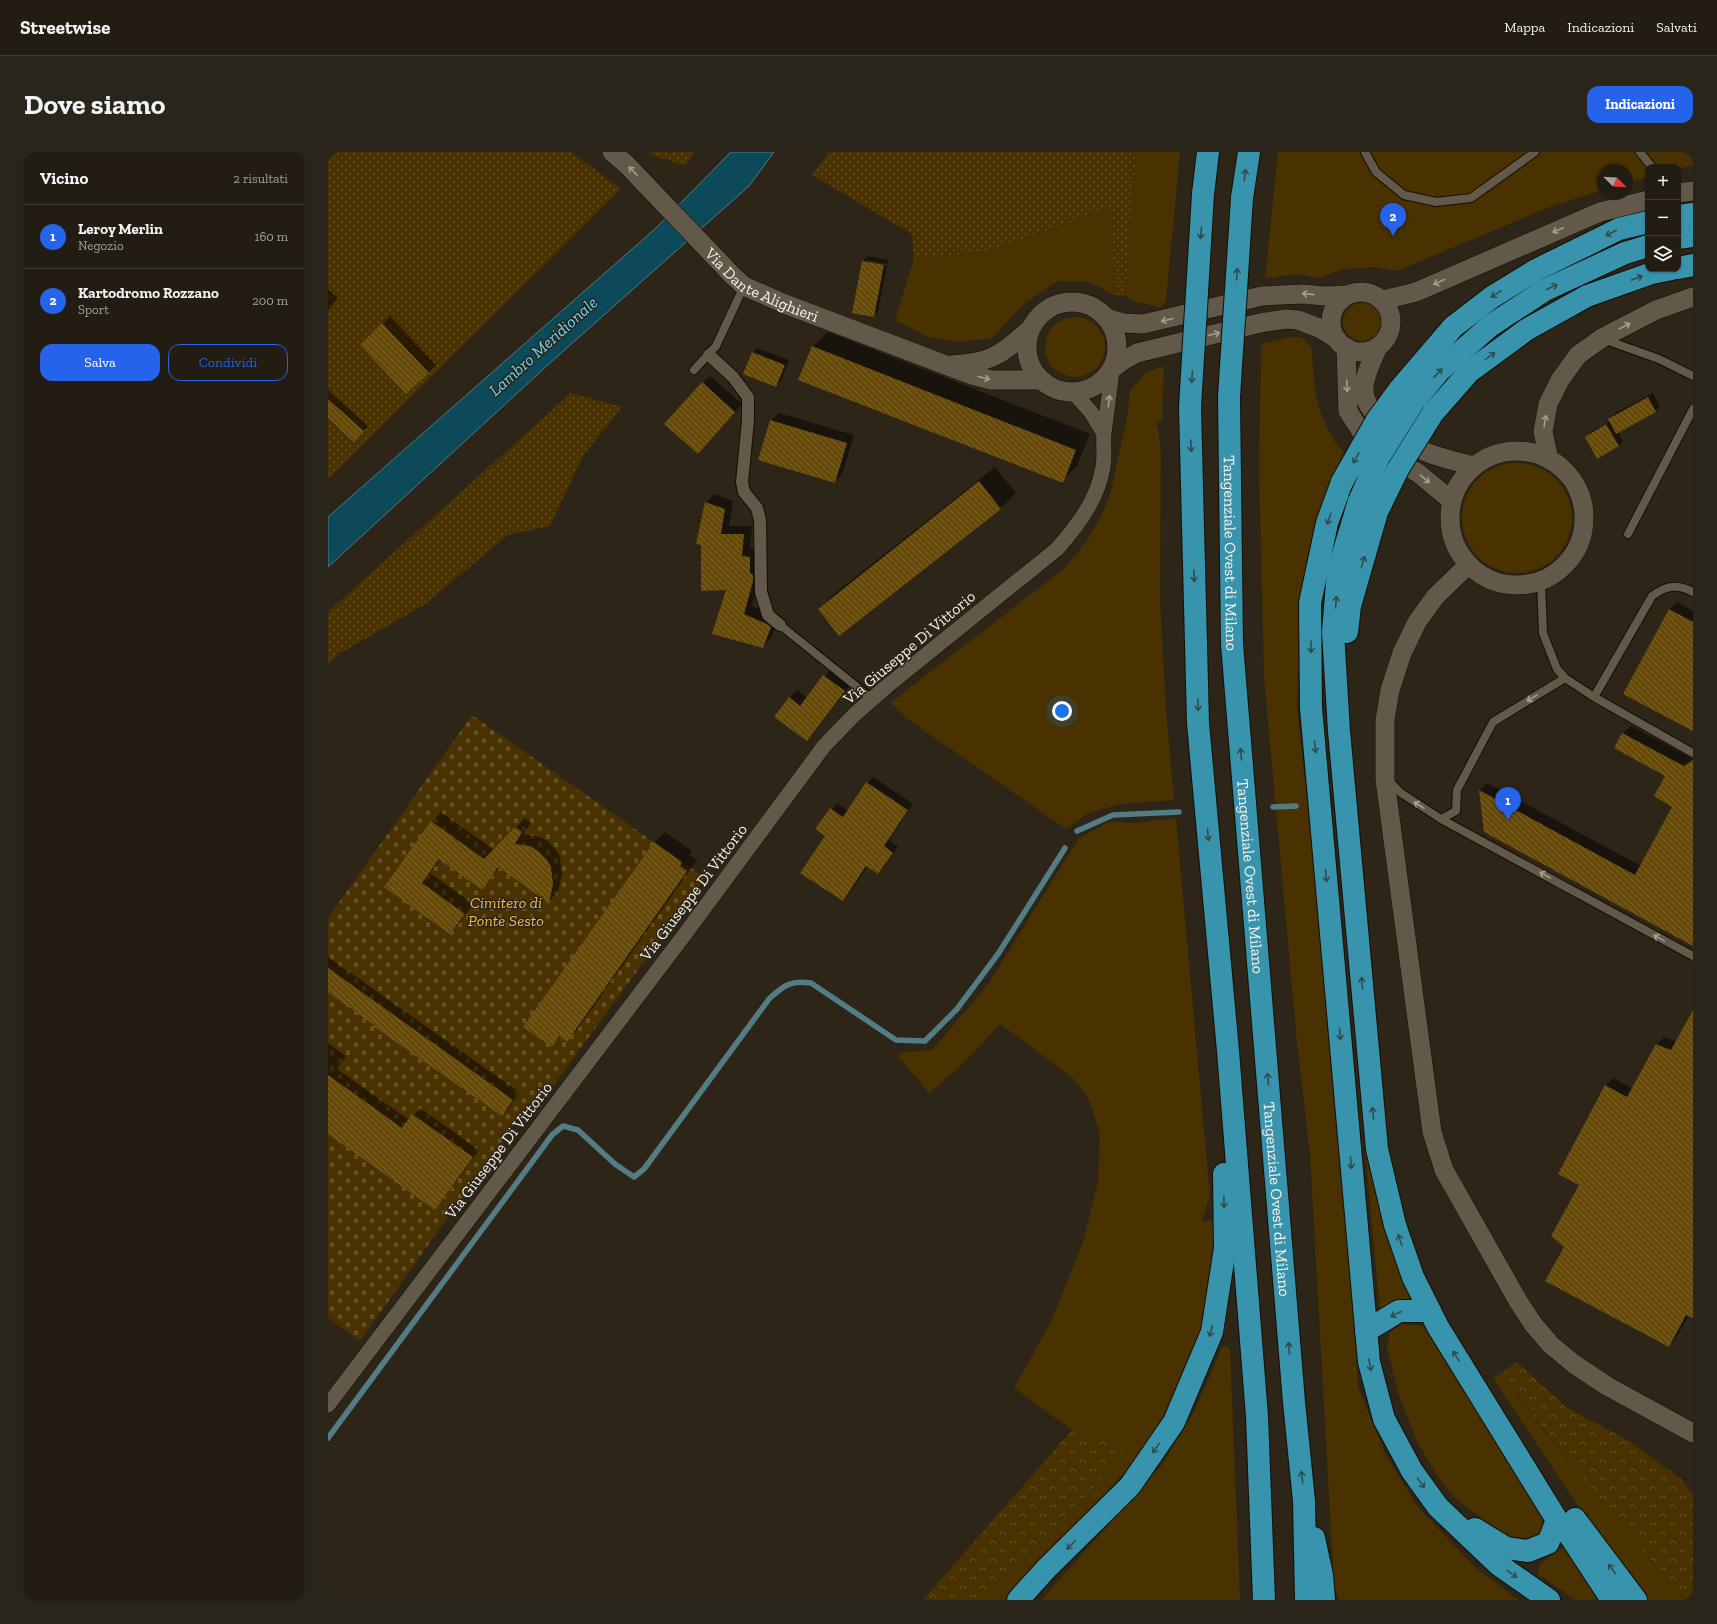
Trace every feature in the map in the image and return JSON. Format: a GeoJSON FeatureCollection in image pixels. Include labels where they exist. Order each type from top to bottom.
{"type":"FeatureCollection","features":[{"type":"Feature","properties":{"kind":"highway"},"geometry":{"type":"LineString","coordinates":[[1208,152],[1203,194],[1190,407],[1198,723],[1228,1051],[1257,1416],[1264,1600]]}},
{"type":"Feature","properties":{"kind":"highway","name":"Tangenziale Ovest di Milano"},"geometry":{"type":"LineString","coordinates":[[1249,152],[1242,198],[1229,397],[1232,644],[1293,1394],[1304,1501],[1306,1600]]}},
{"type":"Feature","properties":{"kind":"highway"},"geometry":{"type":"LineString","coordinates":[[1681,216],[1693,214]]}},
{"type":"Feature","properties":{"kind":"highway"},"geometry":{"type":"LineString","coordinates":[[1612,1600],[1572,1539],[1557,1520],[1478,1389],[1438,1327],[1413,1277],[1395,1225],[1377,1149],[1339,731],[1338,696],[1350,606],[1379,456],[1406,396],[1453,327],[1492,297],[1536,270],[1618,229],[1645,223]]}},
{"type":"Feature","properties":{"kind":"highway"},"geometry":{"type":"LineString","coordinates":[[1681,238],[1693,236]]}},
{"type":"Feature","properties":{"kind":"highway"},"geometry":{"type":"LineString","coordinates":[[1549,1600],[1537,1594],[1499,1565],[1438,1507],[1412,1471],[1384,1419],[1369,1362],[1311,708],[1310,603],[1327,523],[1342,482],[1377,420],[1406,396],[1439,372],[1490,326],[1545,290],[1624,253],[1645,247]]}},
{"type":"Feature","properties":{"kind":"highway"},"geometry":{"type":"LineString","coordinates":[[1681,267],[1693,265]]}},
{"type":"Feature","properties":{"kind":"highway"},"geometry":{"type":"LineString","coordinates":[[1368,507],[1398,469],[1433,413],[1469,372],[1526,330],[1587,296],[1657,272]]}},
{"type":"Feature","properties":{"kind":"highway"},"geometry":{"type":"LineString","coordinates":[[1018,1600],[1046,1569],[1130,1486],[1174,1422],[1212,1332],[1225,1248],[1223,1141],[1228,1051]]}},
{"type":"Feature","properties":{"kind":"highway"},"geometry":{"type":"LineString","coordinates":[[1366,1331],[1399,1311],[1430,1311]]}},
{"type":"Feature","properties":{"kind":"highway"},"geometry":{"type":"LineString","coordinates":[[1478,1389],[1636,1600]]}},
{"type":"Feature","properties":{"kind":"highway"},"geometry":{"type":"LineString","coordinates":[[1304,1501],[1316,1544],[1322,1575],[1324,1600]]}},
{"type":"Feature","properties":{"kind":"highway"},"geometry":{"type":"LineString","coordinates":[[1438,1507],[1506,1548],[1528,1552],[1548,1543],[1557,1520]]}},
{"type":"Feature","properties":{"kind":"street","name":"Via Dante Alighieri"},"geometry":{"type":"LineString","coordinates":[[612,152],[626,164],[744,286],[785,304],[972,375],[991,380],[1040,380]]}},
{"type":"Feature","properties":{"kind":"street"},"geometry":{"type":"LineString","coordinates":[[1681,193],[1693,191]]}},
{"type":"Feature","properties":{"kind":"street"},"geometry":{"type":"LineString","coordinates":[[1383,300],[1416,292],[1600,212],[1645,201]]}},
{"type":"Feature","properties":{"kind":"street"},"geometry":{"type":"LineString","coordinates":[[1108,319],[1122,323],[1143,324],[1262,296],[1302,294],[1325,296],[1347,295],[1357,292],[1367,292],[1376,295],[1383,300],[1388,308],[1391,325],[1389,334],[1378,347],[1368,370],[1364,391],[1369,409],[1402,441],[1430,454],[1474,466]]}},
{"type":"Feature","properties":{"kind":"street"},"geometry":{"type":"LineString","coordinates":[[1347,295],[1336,306],[1331,320],[1332,330],[1342,343],[1348,411],[1362,433],[1388,456],[1418,473],[1452,502]]}},
{"type":"Feature","properties":{"kind":"street"},"geometry":{"type":"LineString","coordinates":[[1549,459],[1543,432],[1548,404],[1560,380],[1578,355],[1602,338],[1656,310],[1693,297]]}},
{"type":"Feature","properties":{"kind":"street"},"geometry":{"type":"LineString","coordinates":[[1112,369],[1117,352],[1116,335],[1108,319],[1097,308],[1082,302],[1066,301],[1051,306],[1039,315],[1030,329],[1026,342],[1027,356],[1032,369],[1040,380],[1050,387],[1061,391],[1073,392],[1095,386],[1105,378],[1112,369],[1137,353],[1266,322],[1298,320],[1318,328],[1342,343],[1362,352],[1378,347]]}},
{"type":"Feature","properties":{"kind":"street","name":"Via Dante Alighieri"},"geometry":{"type":"LineString","coordinates":[[948,365],[971,364],[986,361],[1001,353],[1030,329]]}},
{"type":"Feature","properties":{"kind":"street"},"geometry":{"type":"LineString","coordinates":[[709,355],[733,377],[748,397],[748,420],[742,482],[744,492],[757,508],[760,520],[761,592],[768,615],[780,625]]}},
{"type":"Feature","properties":{"kind":"street","name":"Via Giuseppe Di Vittorio"},"geometry":{"type":"LineString","coordinates":[[328,1405],[681,940],[824,746],[872,699],[1057,549],[1080,523],[1095,494],[1103,467],[1104,434],[1112,369]]}},
{"type":"Feature","properties":{"kind":"street"},"geometry":{"type":"LineString","coordinates":[[1073,392],[1091,412],[1104,434]]}},
{"type":"Feature","properties":{"kind":"street"},"geometry":{"type":"LineString","coordinates":[[1511,451],[1531,452],[1549,459],[1567,473],[1579,491],[1584,513],[1582,534],[1574,554],[1559,570],[1541,581],[1522,585],[1502,584],[1484,577],[1468,565],[1456,546],[1450,524],[1452,502],[1460,482],[1474,466],[1492,456],[1511,451]]}},
{"type":"Feature","properties":{"kind":"street"},"geometry":{"type":"LineString","coordinates":[[1468,565],[1435,597],[1417,622],[1402,653],[1390,690],[1385,720],[1384,776],[1432,1132],[1444,1170],[1518,1301],[1533,1324],[1551,1344],[1574,1364],[1607,1386],[1692,1434]]}},
{"type":"Feature","properties":{"kind":"lane"},"geometry":{"type":"LineString","coordinates":[[1365,152],[1376,172],[1404,195],[1436,202],[1471,198],[1535,152]]}},
{"type":"Feature","properties":{"kind":"lane"},"geometry":{"type":"LineString","coordinates":[[1640,152],[1649,164]]}},
{"type":"Feature","properties":{"kind":"lane"},"geometry":{"type":"LineString","coordinates":[[694,370],[716,346],[744,286]]}},
{"type":"Feature","properties":{"kind":"lane"},"geometry":{"type":"LineString","coordinates":[[1602,338],[1659,360],[1693,376]]}},
{"type":"Feature","properties":{"kind":"lane"},"geometry":{"type":"LineString","coordinates":[[1628,534],[1693,409]]}},
{"type":"Feature","properties":{"kind":"lane"},"geometry":{"type":"LineString","coordinates":[[1541,581],[1543,633],[1557,669],[1566,678],[1594,697],[1693,753]]}},
{"type":"Feature","properties":{"kind":"lane"},"geometry":{"type":"LineString","coordinates":[[1594,697],[1652,596],[1661,589],[1672,585],[1686,588],[1693,592]]}},
{"type":"Feature","properties":{"kind":"lane"},"geometry":{"type":"LineString","coordinates":[[780,625],[872,699]]}},
{"type":"Feature","properties":{"kind":"lane"},"geometry":{"type":"LineString","coordinates":[[1441,819],[1456,811],[1457,790],[1493,722],[1566,678]]}},
{"type":"Feature","properties":{"kind":"lane"},"geometry":{"type":"LineString","coordinates":[[1384,776],[1400,793],[1441,819],[1693,956]]}},
{"type":"Feature","properties":{"kind":"green space"},"geometry":{"type":"Polygon","coordinates":[[[328,152],[571,152],[621,189],[328,479],[328,152]]]}},
{"type":"Feature","properties":{"kind":"green space"},"geometry":{"type":"Polygon","coordinates":[[[651,152],[695,152],[685,166],[650,154],[651,152]]]}},
{"type":"Feature","properties":{"kind":"green space"},"geometry":{"type":"Polygon","coordinates":[[[829,152],[1136,152],[1125,296],[1115,295],[1112,207],[987,252],[914,258],[912,234],[812,175],[829,152]]]}},
{"type":"Feature","properties":{"kind":"green space"},"geometry":{"type":"Polygon","coordinates":[[[1136,152],[1180,152],[1166,301],[1161,307],[1136,302],[1125,296],[1136,152]]]}},
{"type":"Feature","properties":{"kind":"green space"},"geometry":{"type":"Polygon","coordinates":[[[1278,152],[1693,152],[1693,165],[1681,168],[1681,164],[1645,164],[1645,178],[1633,181],[1633,164],[1597,164],[1597,192],[1552,206],[1397,271],[1373,267],[1343,269],[1319,278],[1297,274],[1265,278],[1278,152]]]}},
{"type":"Feature","properties":{"kind":"green space"},"geometry":{"type":"Polygon","coordinates":[[[1112,207],[1115,295],[1089,282],[1058,281],[1024,304],[992,338],[961,342],[928,337],[895,320],[914,258],[987,252],[1112,207]]]}},
{"type":"Feature","properties":{"kind":"green space"},"geometry":{"type":"Polygon","coordinates":[[[1362,303],[1372,306],[1378,312],[1381,322],[1378,332],[1372,338],[1362,341],[1352,338],[1346,332],[1343,322],[1346,312],[1352,306],[1362,303]]]}},
{"type":"Feature","properties":{"kind":"green space"},"geometry":{"type":"Polygon","coordinates":[[[1075,317],[1092,322],[1100,330],[1105,347],[1100,364],[1092,372],[1075,377],[1058,372],[1050,364],[1045,347],[1050,330],[1058,322],[1075,317]]]}},
{"type":"Feature","properties":{"kind":"green space"},"geometry":{"type":"Polygon","coordinates":[[[1291,337],[1303,338],[1312,349],[1318,404],[1327,428],[1344,453],[1329,487],[1312,538],[1300,604],[1297,708],[1312,846],[1350,1241],[1358,1387],[1385,1453],[1417,1506],[1476,1568],[1519,1600],[1339,1600],[1334,1585],[1310,1154],[1297,1043],[1264,678],[1259,470],[1261,344],[1291,337]]]}},
{"type":"Feature","properties":{"kind":"green space"},"geometry":{"type":"Polygon","coordinates":[[[1164,366],[1162,421],[1157,421],[1161,453],[1160,598],[1166,710],[1174,800],[1120,804],[1087,814],[1066,829],[909,720],[890,703],[1066,567],[1088,539],[1104,510],[1111,491],[1127,417],[1130,391],[1145,373],[1164,366]]]}},
{"type":"Feature","properties":{"kind":"green space"},"geometry":{"type":"Polygon","coordinates":[[[571,393],[622,407],[583,456],[550,526],[508,535],[424,605],[339,654],[328,665],[328,612],[571,393]]]}},
{"type":"Feature","properties":{"kind":"green space"},"geometry":{"type":"Polygon","coordinates":[[[1517,463],[1538,467],[1548,472],[1556,479],[1563,487],[1568,497],[1572,518],[1568,539],[1563,549],[1556,557],[1548,564],[1538,569],[1517,573],[1496,569],[1486,564],[1478,557],[1471,549],[1466,539],[1462,518],[1466,497],[1471,487],[1478,479],[1486,472],[1496,467],[1517,463]]]}},
{"type":"Feature","properties":{"kind":"green space","name":"Cimitero di Ponte Sesto"},"geometry":{"type":"Polygon","coordinates":[[[472,715],[705,878],[537,1108],[529,1103],[360,1341],[328,1318],[328,918],[472,715]]]}},
{"type":"Feature","properties":{"kind":"green space"},"geometry":{"type":"Polygon","coordinates":[[[1176,818],[1210,1197],[1202,1221],[1216,1221],[1214,1270],[1205,1314],[1192,1357],[1175,1398],[1152,1438],[1138,1457],[1010,1600],[984,1600],[1130,1450],[1072,1430],[1014,1388],[1051,1322],[1083,1242],[1098,1182],[1100,1134],[1089,1099],[1073,1078],[1000,1024],[965,1062],[929,1093],[898,1056],[903,1052],[932,1050],[989,983],[1079,838],[1109,822],[1136,823],[1176,818]]]}},
{"type":"Feature","properties":{"kind":"green space"},"geometry":{"type":"Polygon","coordinates":[[[1364,1139],[1368,1139],[1385,1227],[1412,1304],[1380,1313],[1364,1139]]]}},
{"type":"Feature","properties":{"kind":"green space"},"geometry":{"type":"Polygon","coordinates":[[[1402,1324],[1423,1326],[1530,1494],[1542,1516],[1543,1530],[1533,1544],[1522,1546],[1502,1534],[1455,1498],[1438,1477],[1416,1440],[1398,1393],[1387,1347],[1390,1332],[1402,1324]]]}},
{"type":"Feature","properties":{"kind":"green space"},"geometry":{"type":"Polygon","coordinates":[[[1226,1346],[1230,1349],[1240,1600],[1041,1600],[1161,1466],[1195,1410],[1222,1347],[1226,1346]]]}},
{"type":"Feature","properties":{"kind":"green space"},"geometry":{"type":"Polygon","coordinates":[[[1517,1362],[1566,1407],[1629,1441],[1680,1478],[1693,1495],[1693,1600],[1685,1600],[1661,1572],[1568,1460],[1501,1373],[1517,1362]]]}},
{"type":"Feature","properties":{"kind":"green space"},"geometry":{"type":"Polygon","coordinates":[[[1501,1373],[1544,1431],[1685,1600],[1645,1600],[1567,1490],[1493,1378],[1501,1373]]]}},
{"type":"Feature","properties":{"kind":"green space"},"geometry":{"type":"Polygon","coordinates":[[[1072,1430],[1130,1450],[984,1600],[923,1600],[1072,1430]]]}},
{"type":"Feature","properties":{"kind":"green space"},"geometry":{"type":"Polygon","coordinates":[[[1563,1547],[1580,1571],[1597,1600],[1575,1600],[1538,1574],[1539,1565],[1563,1547]]]}},
{"type":"Feature","properties":{"kind":"water","name":"Lambro Meridionale"},"geometry":{"type":"Polygon","coordinates":[[[731,152],[774,152],[749,186],[550,363],[328,567],[328,517],[656,228],[731,152]]]}},
{"type":"Feature","properties":{"kind":"building"},"geometry":{"type":"Polygon","coordinates":[[[862,261],[884,265],[874,317],[852,313],[862,261]]]}},
{"type":"Feature","properties":{"kind":"building"},"geometry":{"type":"Polygon","coordinates":[[[382,323],[429,373],[406,394],[360,345],[382,323]]]}},
{"type":"Feature","properties":{"kind":"building"},"geometry":{"type":"Polygon","coordinates":[[[812,346],[1076,450],[1063,483],[798,380],[812,346]]]}},
{"type":"Feature","properties":{"kind":"building"},"geometry":{"type":"Polygon","coordinates":[[[752,352],[785,365],[776,387],[743,374],[752,352]]]}},
{"type":"Feature","properties":{"kind":"building"},"geometry":{"type":"Polygon","coordinates":[[[702,382],[735,412],[698,454],[664,424],[702,382]]]}},
{"type":"Feature","properties":{"kind":"building"},"geometry":{"type":"Polygon","coordinates":[[[1648,397],[1656,412],[1616,434],[1608,419],[1648,397]]]}},
{"type":"Feature","properties":{"kind":"building"},"geometry":{"type":"Polygon","coordinates":[[[328,399],[364,431],[354,442],[328,418],[328,399]]]}},
{"type":"Feature","properties":{"kind":"building"},"geometry":{"type":"Polygon","coordinates":[[[770,420],[847,443],[835,483],[758,460],[770,420]]]}},
{"type":"Feature","properties":{"kind":"building"},"geometry":{"type":"Polygon","coordinates":[[[1606,424],[1619,446],[1597,459],[1585,437],[1606,424]]]}},
{"type":"Feature","properties":{"kind":"building"},"geometry":{"type":"Polygon","coordinates":[[[979,481],[1001,509],[839,636],[818,609],[979,481]]]}},
{"type":"Feature","properties":{"kind":"building"},"geometry":{"type":"Polygon","coordinates":[[[705,502],[725,509],[721,534],[744,534],[742,556],[750,557],[750,573],[753,575],[753,581],[744,614],[771,627],[763,648],[712,634],[726,590],[701,591],[701,545],[696,544],[705,502]]]}},
{"type":"Feature","properties":{"kind":"building"},"geometry":{"type":"Polygon","coordinates":[[[1669,609],[1693,622],[1693,731],[1623,694],[1669,609]]]}},
{"type":"Feature","properties":{"kind":"building"},"geometry":{"type":"Polygon","coordinates":[[[823,675],[845,691],[807,741],[774,717],[789,697],[800,706],[823,675]]]}},
{"type":"Feature","properties":{"kind":"building"},"geometry":{"type":"Polygon","coordinates":[[[1622,733],[1684,766],[1693,760],[1693,946],[1484,832],[1479,790],[1635,875],[1672,807],[1654,796],[1665,776],[1614,748],[1622,733]]]}},
{"type":"Feature","properties":{"kind":"building"},"geometry":{"type":"Polygon","coordinates":[[[866,782],[908,810],[884,846],[893,853],[878,874],[866,866],[843,901],[800,873],[825,836],[815,829],[830,808],[843,817],[866,782]]]}},
{"type":"Feature","properties":{"kind":"building"},"geometry":{"type":"Polygon","coordinates":[[[431,821],[484,859],[515,827],[522,832],[515,844],[530,846],[538,851],[547,860],[551,867],[553,884],[549,903],[498,867],[482,890],[439,859],[422,883],[465,914],[450,934],[384,887],[431,821]]]}},
{"type":"Feature","properties":{"kind":"building"},"geometry":{"type":"Polygon","coordinates":[[[654,842],[682,862],[680,866],[687,871],[567,1042],[559,1036],[552,1047],[523,1027],[654,842]]]}},
{"type":"Feature","properties":{"kind":"building"},"geometry":{"type":"Polygon","coordinates":[[[328,968],[513,1100],[502,1116],[373,1026],[374,1025],[328,992],[328,968]]]}},
{"type":"Feature","properties":{"kind":"building"},"geometry":{"type":"Polygon","coordinates":[[[1693,1010],[1693,1318],[1686,1315],[1669,1347],[1545,1281],[1564,1247],[1551,1236],[1579,1185],[1558,1174],[1605,1085],[1627,1097],[1656,1044],[1671,1050],[1693,1010]]]}},
{"type":"Feature","properties":{"kind":"building"},"geometry":{"type":"Polygon","coordinates":[[[328,1075],[402,1128],[412,1114],[473,1157],[435,1210],[328,1134],[328,1075]]]}},
{"type":"Feature","properties":{"kind":"waterway"},"geometry":{"type":"LineString","coordinates":[[1273,807],[1296,806]]}},
{"type":"Feature","properties":{"kind":"waterway"},"geometry":{"type":"LineString","coordinates":[[1077,831],[1113,815],[1179,812]]}},
{"type":"Feature","properties":{"kind":"waterway"},"geometry":{"type":"LineString","coordinates":[[328,1438],[552,1135],[563,1126],[578,1130],[615,1164],[634,1177],[644,1169],[769,999],[779,990],[793,983],[811,983],[896,1040],[925,1041],[957,1009],[998,954],[1065,848]]}},
{"type":"Feature","properties":{"kind":"place","name":"Kartodromo Rozzano"},"geometry":{"type":"Point","coordinates":[1393,236]}},
{"type":"Feature","properties":{"kind":"place","name":"Leroy Merlin"},"geometry":{"type":"Point","coordinates":[1508,820]}}]}
